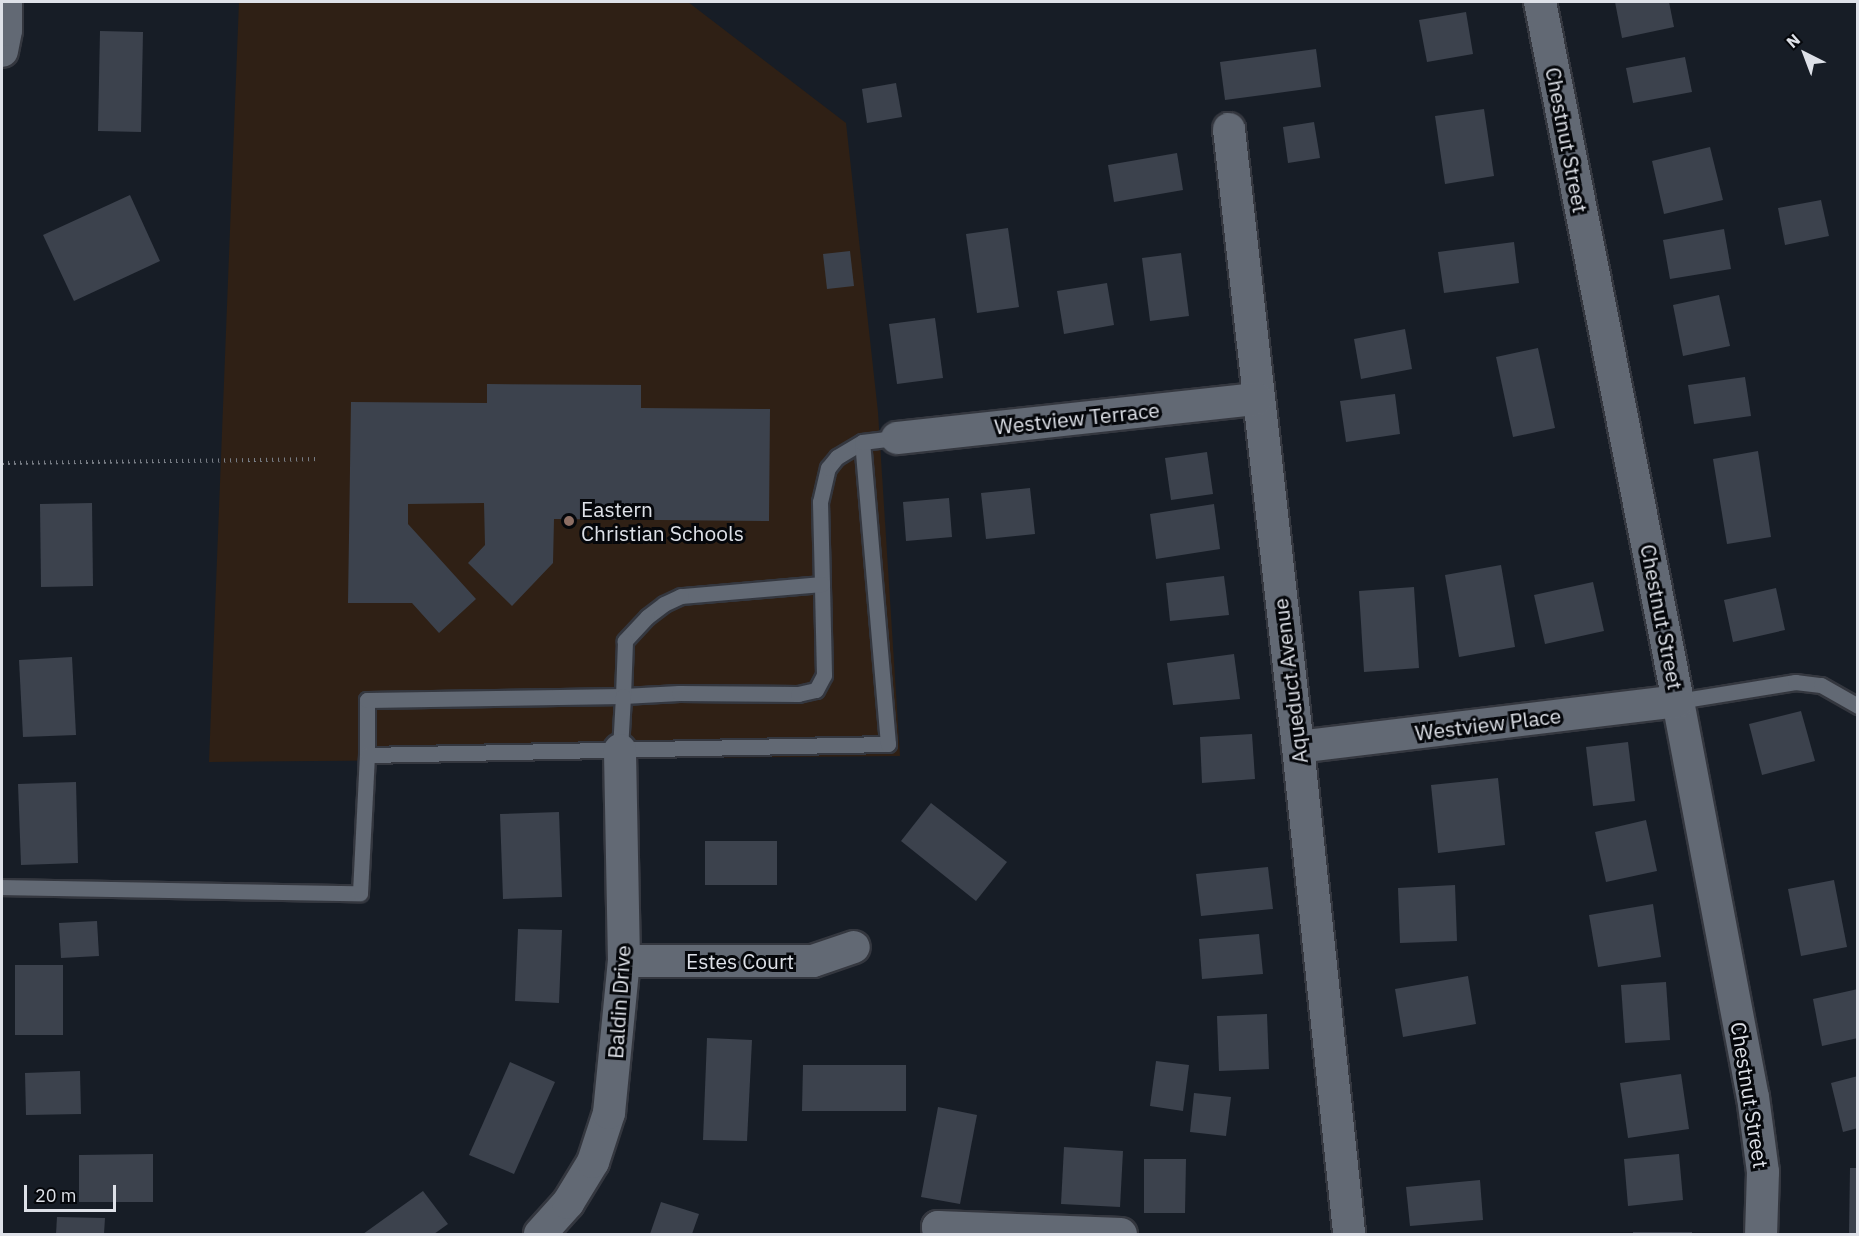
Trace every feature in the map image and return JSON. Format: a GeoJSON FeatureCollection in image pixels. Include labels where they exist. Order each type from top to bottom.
{"type":"FeatureCollection","features":[{"type":"Feature","properties":{"kind":"street"},"geometry":{"type":"LineString","coordinates":[[2,51],[6,30],[6,2]]}},
{"type":"Feature","properties":{"kind":"street","name":"Chestnut Street"},"geometry":{"type":"LineString","coordinates":[[1540,2],[1678,701],[1753,1097],[1763,1172],[1761,1234]]}},
{"type":"Feature","properties":{"kind":"street","name":"Aqueduct Avenue"},"geometry":{"type":"LineString","coordinates":[[1229,129],[1257,399],[1299,747],[1349,1234]]}},
{"type":"Feature","properties":{"kind":"street","name":"Westview Terrace"},"geometry":{"type":"LineString","coordinates":[[897,438],[1257,399]]}},
{"type":"Feature","properties":{"kind":"street","name":"Westview Place"},"geometry":{"type":"LineString","coordinates":[[1299,747],[1678,701]]}},
{"type":"Feature","properties":{"kind":"street","name":"Baldin Drive"},"geometry":{"type":"LineString","coordinates":[[540,1234],[568,1203],[593,1162],[609,1113],[624,960],[620,750]]}},
{"type":"Feature","properties":{"kind":"street","name":"Estes Court"},"geometry":{"type":"LineString","coordinates":[[624,960],[813,961],[854,947]]}},
{"type":"Feature","properties":{"kind":"street"},"geometry":{"type":"LineString","coordinates":[[939,1234],[938,1227],[1121,1234]]}},
{"type":"Feature","properties":{"kind":"lane"},"geometry":{"type":"LineString","coordinates":[[2,887],[360,893],[368,700],[798,694],[816,690],[824,675],[820,502],[828,468],[837,457],[862,442],[897,438]]}},
{"type":"Feature","properties":{"kind":"lane"},"geometry":{"type":"LineString","coordinates":[[367,755],[888,744],[862,442]]}},
{"type":"Feature","properties":{"kind":"lane"},"geometry":{"type":"LineString","coordinates":[[620,750],[625,641],[647,617],[664,604],[681,596],[822,584]]}},
{"type":"Feature","properties":{"kind":"lane"},"geometry":{"type":"LineString","coordinates":[[1678,701],[1795,682],[1821,685],[1857,706]]}},
{"type":"Feature","properties":{"kind":"path"},"geometry":{"type":"LineString","coordinates":[[2,463],[320,459]]}},
{"type":"Feature","properties":{"kind":"shaded area"},"geometry":{"type":"Polygon","coordinates":[[[239,2],[688,2],[846,123],[878,412],[900,756],[209,762],[239,2]]]}},
{"type":"Feature","properties":{"kind":"building"},"geometry":{"type":"Polygon","coordinates":[[[1615,2],[1669,2],[1674,27],[1622,38],[1615,2]]]}},
{"type":"Feature","properties":{"kind":"building"},"geometry":{"type":"Polygon","coordinates":[[[1466,12],[1473,54],[1427,62],[1419,20],[1466,12]]]}},
{"type":"Feature","properties":{"kind":"building"},"geometry":{"type":"Polygon","coordinates":[[[100,31],[143,32],[141,132],[98,131],[100,31]]]}},
{"type":"Feature","properties":{"kind":"building"},"geometry":{"type":"Polygon","coordinates":[[[1316,49],[1321,87],[1225,100],[1220,62],[1316,49]]]}},
{"type":"Feature","properties":{"kind":"building"},"geometry":{"type":"Polygon","coordinates":[[[1685,57],[1692,92],[1633,103],[1626,68],[1685,57]]]}},
{"type":"Feature","properties":{"kind":"building"},"geometry":{"type":"Polygon","coordinates":[[[896,83],[902,117],[867,123],[862,89],[896,83]]]}},
{"type":"Feature","properties":{"kind":"building"},"geometry":{"type":"Polygon","coordinates":[[[1484,109],[1494,176],[1445,184],[1435,116],[1484,109]]]}},
{"type":"Feature","properties":{"kind":"building"},"geometry":{"type":"Polygon","coordinates":[[[1314,122],[1320,158],[1288,163],[1283,127],[1314,122]]]}},
{"type":"Feature","properties":{"kind":"building"},"geometry":{"type":"Polygon","coordinates":[[[1710,147],[1723,200],[1664,214],[1652,161],[1710,147]]]}},
{"type":"Feature","properties":{"kind":"building"},"geometry":{"type":"Polygon","coordinates":[[[1177,153],[1183,190],[1114,202],[1108,165],[1177,153]]]}},
{"type":"Feature","properties":{"kind":"building"},"geometry":{"type":"Polygon","coordinates":[[[130,195],[160,261],[74,301],[43,235],[130,195]]]}},
{"type":"Feature","properties":{"kind":"building"},"geometry":{"type":"Polygon","coordinates":[[[1821,200],[1829,236],[1785,245],[1778,208],[1821,200]]]}},
{"type":"Feature","properties":{"kind":"building"},"geometry":{"type":"Polygon","coordinates":[[[1008,228],[1019,307],[977,313],[966,234],[1008,228]]]}},
{"type":"Feature","properties":{"kind":"building"},"geometry":{"type":"Polygon","coordinates":[[[1724,229],[1731,269],[1670,279],[1663,240],[1724,229]]]}},
{"type":"Feature","properties":{"kind":"building"},"geometry":{"type":"Polygon","coordinates":[[[1514,242],[1519,283],[1444,293],[1438,252],[1514,242]]]}},
{"type":"Feature","properties":{"kind":"building"},"geometry":{"type":"Polygon","coordinates":[[[850,251],[854,286],[827,289],[823,254],[850,251]]]}},
{"type":"Feature","properties":{"kind":"building"},"geometry":{"type":"Polygon","coordinates":[[[1181,253],[1189,316],[1150,321],[1142,258],[1181,253]]]}},
{"type":"Feature","properties":{"kind":"building"},"geometry":{"type":"Polygon","coordinates":[[[1107,283],[1114,325],[1064,334],[1057,291],[1107,283]]]}},
{"type":"Feature","properties":{"kind":"building"},"geometry":{"type":"Polygon","coordinates":[[[1719,295],[1730,346],[1683,356],[1673,305],[1719,295]]]}},
{"type":"Feature","properties":{"kind":"building"},"geometry":{"type":"Polygon","coordinates":[[[935,318],[943,378],[897,384],[889,324],[935,318]]]}},
{"type":"Feature","properties":{"kind":"building"},"geometry":{"type":"Polygon","coordinates":[[[1405,329],[1412,369],[1361,379],[1354,339],[1405,329]]]}},
{"type":"Feature","properties":{"kind":"building"},"geometry":{"type":"Polygon","coordinates":[[[1538,348],[1555,428],[1513,437],[1496,357],[1538,348]]]}},
{"type":"Feature","properties":{"kind":"building"},"geometry":{"type":"Polygon","coordinates":[[[1745,377],[1751,416],[1694,424],[1688,385],[1745,377]]]}},
{"type":"Feature","properties":{"kind":"building"},"geometry":{"type":"Polygon","coordinates":[[[487,384],[641,385],[641,408],[770,409],[769,521],[554,519],[553,563],[512,606],[468,563],[485,545],[484,503],[408,504],[408,524],[476,599],[439,633],[412,603],[348,603],[351,402],[487,403],[487,384]]]}},
{"type":"Feature","properties":{"kind":"building"},"geometry":{"type":"Polygon","coordinates":[[[1395,394],[1400,434],[1346,442],[1340,401],[1395,394]]]}},
{"type":"Feature","properties":{"kind":"building"},"geometry":{"type":"Polygon","coordinates":[[[1758,451],[1771,537],[1727,544],[1713,459],[1758,451]]]}},
{"type":"Feature","properties":{"kind":"building"},"geometry":{"type":"Polygon","coordinates":[[[1207,452],[1213,494],[1171,500],[1165,458],[1207,452]]]}},
{"type":"Feature","properties":{"kind":"building"},"geometry":{"type":"Polygon","coordinates":[[[1030,488],[1035,534],[986,539],[981,493],[1030,488]]]}},
{"type":"Feature","properties":{"kind":"building"},"geometry":{"type":"Polygon","coordinates":[[[949,498],[952,537],[906,541],[903,502],[949,498]]]}},
{"type":"Feature","properties":{"kind":"building"},"geometry":{"type":"Polygon","coordinates":[[[92,503],[93,586],[41,587],[40,504],[92,503]]]}},
{"type":"Feature","properties":{"kind":"building"},"geometry":{"type":"Polygon","coordinates":[[[1214,504],[1220,549],[1156,559],[1150,514],[1214,504]]]}},
{"type":"Feature","properties":{"kind":"building"},"geometry":{"type":"Polygon","coordinates":[[[1501,565],[1515,647],[1459,657],[1445,575],[1501,565]]]}},
{"type":"Feature","properties":{"kind":"building"},"geometry":{"type":"Polygon","coordinates":[[[1224,576],[1229,615],[1170,621],[1166,583],[1224,576]]]}},
{"type":"Feature","properties":{"kind":"building"},"geometry":{"type":"Polygon","coordinates":[[[1593,582],[1604,631],[1545,644],[1534,595],[1593,582]]]}},
{"type":"Feature","properties":{"kind":"building"},"geometry":{"type":"Polygon","coordinates":[[[1414,587],[1419,668],[1364,672],[1359,591],[1414,587]]]}},
{"type":"Feature","properties":{"kind":"building"},"geometry":{"type":"Polygon","coordinates":[[[1776,588],[1785,630],[1733,642],[1724,600],[1776,588]]]}},
{"type":"Feature","properties":{"kind":"building"},"geometry":{"type":"Polygon","coordinates":[[[1234,654],[1240,699],[1173,705],[1167,663],[1234,654]]]}},
{"type":"Feature","properties":{"kind":"building"},"geometry":{"type":"Polygon","coordinates":[[[72,657],[76,735],[23,737],[19,660],[72,657]]]}},
{"type":"Feature","properties":{"kind":"building"},"geometry":{"type":"Polygon","coordinates":[[[1801,711],[1815,761],[1762,775],[1749,724],[1801,711]]]}},
{"type":"Feature","properties":{"kind":"building"},"geometry":{"type":"Polygon","coordinates":[[[1252,734],[1255,779],[1202,783],[1200,737],[1252,734]]]}},
{"type":"Feature","properties":{"kind":"building"},"geometry":{"type":"Polygon","coordinates":[[[1628,742],[1635,801],[1593,806],[1586,747],[1628,742]]]}},
{"type":"Feature","properties":{"kind":"building"},"geometry":{"type":"Polygon","coordinates":[[[1498,778],[1505,845],[1438,853],[1431,785],[1498,778]]]}},
{"type":"Feature","properties":{"kind":"building"},"geometry":{"type":"Polygon","coordinates":[[[76,782],[78,863],[21,865],[18,784],[76,782]]]}},
{"type":"Feature","properties":{"kind":"building"},"geometry":{"type":"Polygon","coordinates":[[[931,803],[1007,862],[976,901],[901,841],[931,803]]]}},
{"type":"Feature","properties":{"kind":"building"},"geometry":{"type":"Polygon","coordinates":[[[559,812],[562,897],[503,899],[500,814],[559,812]]]}},
{"type":"Feature","properties":{"kind":"building"},"geometry":{"type":"Polygon","coordinates":[[[1646,820],[1657,871],[1606,882],[1595,832],[1646,820]]]}},
{"type":"Feature","properties":{"kind":"building"},"geometry":{"type":"Polygon","coordinates":[[[705,841],[777,841],[777,885],[705,885],[705,841]]]}},
{"type":"Feature","properties":{"kind":"building"},"geometry":{"type":"Polygon","coordinates":[[[1268,867],[1273,909],[1201,916],[1196,874],[1268,867]]]}},
{"type":"Feature","properties":{"kind":"building"},"geometry":{"type":"Polygon","coordinates":[[[1834,880],[1847,947],[1801,956],[1788,889],[1834,880]]]}},
{"type":"Feature","properties":{"kind":"building"},"geometry":{"type":"Polygon","coordinates":[[[1455,885],[1457,941],[1400,943],[1398,888],[1455,885]]]}},
{"type":"Feature","properties":{"kind":"building"},"geometry":{"type":"Polygon","coordinates":[[[1653,904],[1661,957],[1598,967],[1589,915],[1653,904]]]}},
{"type":"Feature","properties":{"kind":"building"},"geometry":{"type":"Polygon","coordinates":[[[97,921],[99,956],[61,958],[59,923],[97,921]]]}},
{"type":"Feature","properties":{"kind":"building"},"geometry":{"type":"Polygon","coordinates":[[[518,929],[562,930],[559,1003],[515,1001],[518,929]]]}},
{"type":"Feature","properties":{"kind":"building"},"geometry":{"type":"Polygon","coordinates":[[[1259,934],[1263,974],[1202,979],[1199,939],[1259,934]]]}},
{"type":"Feature","properties":{"kind":"building"},"geometry":{"type":"Polygon","coordinates":[[[15,965],[63,965],[63,1035],[15,1035],[15,965]]]}},
{"type":"Feature","properties":{"kind":"building"},"geometry":{"type":"Polygon","coordinates":[[[1468,976],[1476,1024],[1403,1037],[1395,989],[1468,976]]]}},
{"type":"Feature","properties":{"kind":"building"},"geometry":{"type":"Polygon","coordinates":[[[1666,982],[1670,1040],[1625,1043],[1621,985],[1666,982]]]}},
{"type":"Feature","properties":{"kind":"building"},"geometry":{"type":"Polygon","coordinates":[[[1858,989],[1858,1038],[1822,1046],[1813,999],[1858,989]]]}},
{"type":"Feature","properties":{"kind":"building"},"geometry":{"type":"Polygon","coordinates":[[[1267,1014],[1269,1069],[1219,1071],[1217,1016],[1267,1014]]]}},
{"type":"Feature","properties":{"kind":"building"},"geometry":{"type":"Polygon","coordinates":[[[707,1038],[752,1040],[747,1141],[703,1140],[707,1038]]]}},
{"type":"Feature","properties":{"kind":"building"},"geometry":{"type":"Polygon","coordinates":[[[1156,1061],[1189,1065],[1183,1111],[1150,1106],[1156,1061]]]}},
{"type":"Feature","properties":{"kind":"building"},"geometry":{"type":"Polygon","coordinates":[[[510,1062],[555,1082],[514,1174],[469,1155],[510,1062]]]}},
{"type":"Feature","properties":{"kind":"building"},"geometry":{"type":"Polygon","coordinates":[[[803,1065],[906,1065],[906,1111],[802,1111],[803,1065]]]}},
{"type":"Feature","properties":{"kind":"building"},"geometry":{"type":"Polygon","coordinates":[[[80,1071],[81,1114],[26,1115],[25,1073],[80,1071]]]}},
{"type":"Feature","properties":{"kind":"building"},"geometry":{"type":"Polygon","coordinates":[[[1681,1074],[1689,1129],[1628,1138],[1620,1083],[1681,1074]]]}},
{"type":"Feature","properties":{"kind":"building"},"geometry":{"type":"Polygon","coordinates":[[[1858,1076],[1858,1128],[1843,1132],[1831,1083],[1858,1076]]]}},
{"type":"Feature","properties":{"kind":"building"},"geometry":{"type":"Polygon","coordinates":[[[1194,1093],[1231,1097],[1226,1136],[1190,1132],[1194,1093]]]}},
{"type":"Feature","properties":{"kind":"building"},"geometry":{"type":"Polygon","coordinates":[[[938,1107],[977,1115],[960,1204],[921,1197],[938,1107]]]}},
{"type":"Feature","properties":{"kind":"building"},"geometry":{"type":"Polygon","coordinates":[[[1064,1147],[1123,1151],[1120,1207],[1061,1204],[1064,1147]]]}},
{"type":"Feature","properties":{"kind":"building"},"geometry":{"type":"Polygon","coordinates":[[[153,1154],[153,1202],[79,1202],[79,1155],[153,1154]]]}},
{"type":"Feature","properties":{"kind":"building"},"geometry":{"type":"Polygon","coordinates":[[[1679,1154],[1683,1200],[1628,1206],[1624,1159],[1679,1154]]]}},
{"type":"Feature","properties":{"kind":"building"},"geometry":{"type":"Polygon","coordinates":[[[1144,1159],[1186,1159],[1185,1213],[1144,1213],[1144,1159]]]}},
{"type":"Feature","properties":{"kind":"building"},"geometry":{"type":"Polygon","coordinates":[[[1850,1168],[1858,1168],[1858,1234],[1849,1234],[1850,1168]]]}},
{"type":"Feature","properties":{"kind":"building"},"geometry":{"type":"Polygon","coordinates":[[[1480,1180],[1483,1220],[1410,1226],[1406,1187],[1480,1180]]]}},
{"type":"Feature","properties":{"kind":"building"},"geometry":{"type":"Polygon","coordinates":[[[423,1191],[448,1224],[434,1234],[363,1234],[423,1191]]]}},
{"type":"Feature","properties":{"kind":"building"},"geometry":{"type":"Polygon","coordinates":[[[661,1202],[699,1214],[692,1234],[650,1234],[661,1202]]]}},
{"type":"Feature","properties":{"kind":"building"},"geometry":{"type":"Polygon","coordinates":[[[57,1217],[105,1218],[104,1234],[56,1234],[57,1217]]]}},
{"type":"Feature","properties":{"kind":"building"},"geometry":{"type":"Polygon","coordinates":[[[1633,1232],[1692,1232],[1692,1234],[1633,1234],[1633,1232]]]}},
{"type":"Feature","properties":{"kind":"place","name":"Eastern Christian Schools"},"geometry":{"type":"Point","coordinates":[569,521]}}]}
